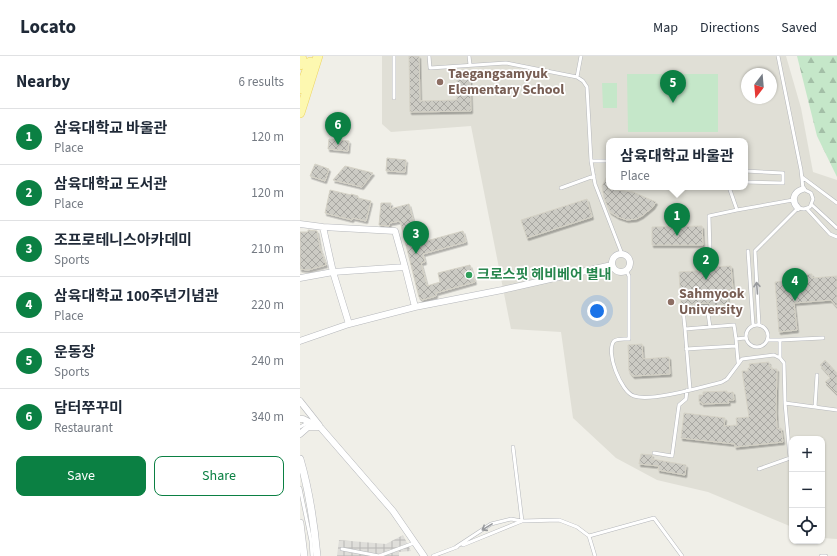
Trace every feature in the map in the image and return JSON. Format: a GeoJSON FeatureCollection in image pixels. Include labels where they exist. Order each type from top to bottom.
{"type":"FeatureCollection","features":[{"type":"Feature","properties":{"kind":"main road"},"geometry":{"type":"LineString","coordinates":[[300,88],[311,60]]}},
{"type":"Feature","properties":{"kind":"main road"},"geometry":{"type":"LineString","coordinates":[[300,113],[311,60]]}},
{"type":"Feature","properties":{"kind":"street"},"geometry":{"type":"LineString","coordinates":[[798,208],[793,200],[795,194],[803,189]]}},
{"type":"Feature","properties":{"kind":"street"},"geometry":{"type":"LineString","coordinates":[[300,224],[323,227],[395,230],[415,307]]}},
{"type":"Feature","properties":{"kind":"street"},"geometry":{"type":"LineString","coordinates":[[323,227],[333,272],[349,324]]}},
{"type":"Feature","properties":{"kind":"street"},"geometry":{"type":"LineString","coordinates":[[622,254],[627,256],[630,261],[626,270],[618,271],[612,265],[614,257],[622,254]]}},
{"type":"Feature","properties":{"kind":"street"},"geometry":{"type":"LineString","coordinates":[[300,341],[349,324],[415,307],[502,290],[612,265]]}},
{"type":"Feature","properties":{"kind":"street"},"geometry":{"type":"LineString","coordinates":[[300,278],[333,272],[405,267]]}},
{"type":"Feature","properties":{"kind":"street"},"geometry":{"type":"LineString","coordinates":[[300,401],[321,428],[393,511],[424,556]]}},
{"type":"Feature","properties":{"kind":"street"},"geometry":{"type":"LineString","coordinates":[[300,419],[309,421],[321,428]]}},
{"type":"Feature","properties":{"kind":"street"},"geometry":{"type":"LineString","coordinates":[[300,434],[308,427],[314,426],[321,428]]}},
{"type":"Feature","properties":{"kind":"street"},"geometry":{"type":"LineString","coordinates":[[300,459],[306,479],[315,533],[317,556]]}},
{"type":"Feature","properties":{"kind":"street"},"geometry":{"type":"LineString","coordinates":[[300,523],[304,556]]}},
{"type":"Feature","properties":{"kind":"lane"},"geometry":{"type":"LineString","coordinates":[[394,56],[394,98]]}},
{"type":"Feature","properties":{"kind":"lane"},"geometry":{"type":"LineString","coordinates":[[429,56],[430,68],[506,63],[577,77],[583,81],[587,87],[591,161],[595,184],[622,254]]}},
{"type":"Feature","properties":{"kind":"lane"},"geometry":{"type":"LineString","coordinates":[[469,56],[470,65]]}},
{"type":"Feature","properties":{"kind":"lane"},"geometry":{"type":"LineString","coordinates":[[577,77],[581,56]]}},
{"type":"Feature","properties":{"kind":"lane"},"geometry":{"type":"LineString","coordinates":[[778,56],[802,177],[803,189],[809,191],[813,196],[812,205],[807,209]]}},
{"type":"Feature","properties":{"kind":"lane"},"geometry":{"type":"LineString","coordinates":[[591,161],[606,161]]}},
{"type":"Feature","properties":{"kind":"lane"},"geometry":{"type":"LineString","coordinates":[[748,171],[783,173],[783,183],[748,182]]}},
{"type":"Feature","properties":{"kind":"lane"},"geometry":{"type":"LineString","coordinates":[[561,188],[594,176]]}},
{"type":"Feature","properties":{"kind":"lane"},"geometry":{"type":"LineString","coordinates":[[802,177],[837,203]]}},
{"type":"Feature","properties":{"kind":"lane"},"geometry":{"type":"LineString","coordinates":[[730,190],[737,210]]}},
{"type":"Feature","properties":{"kind":"lane"},"geometry":{"type":"LineString","coordinates":[[710,252],[709,216],[793,200]]}},
{"type":"Feature","properties":{"kind":"lane"},"geometry":{"type":"LineString","coordinates":[[812,205],[837,228]]}},
{"type":"Feature","properties":{"kind":"lane"},"geometry":{"type":"LineString","coordinates":[[759,325],[755,251],[798,208],[807,209],[830,234],[837,237]]}},
{"type":"Feature","properties":{"kind":"lane"},"geometry":{"type":"LineString","coordinates":[[748,252],[753,325]]}},
{"type":"Feature","properties":{"kind":"lane"},"geometry":{"type":"LineString","coordinates":[[626,270],[629,276],[629,339],[618,339],[615,341],[613,345],[613,362],[616,372],[628,393],[632,396],[657,396],[722,382],[727,379],[742,358],[774,355],[780,358],[784,363],[785,403],[790,458],[759,469]]}},
{"type":"Feature","properties":{"kind":"lane"},"geometry":{"type":"LineString","coordinates":[[654,453],[672,456],[679,405],[686,399],[688,389],[683,309],[707,307],[710,327]]}},
{"type":"Feature","properties":{"kind":"lane"},"geometry":{"type":"LineString","coordinates":[[685,329],[734,325],[738,362]]}},
{"type":"Feature","properties":{"kind":"lane"},"geometry":{"type":"LineString","coordinates":[[753,325],[759,325],[767,330],[767,340],[763,345],[757,347],[751,345],[745,338],[748,328],[753,325]]}},
{"type":"Feature","properties":{"kind":"lane"},"geometry":{"type":"LineString","coordinates":[[736,339],[745,338]]}},
{"type":"Feature","properties":{"kind":"lane"},"geometry":{"type":"LineString","coordinates":[[767,340],[823,338]]}},
{"type":"Feature","properties":{"kind":"lane"},"geometry":{"type":"LineString","coordinates":[[780,340],[780,358]]}},
{"type":"Feature","properties":{"kind":"lane"},"geometry":{"type":"LineString","coordinates":[[686,349],[736,346]]}},
{"type":"Feature","properties":{"kind":"lane"},"geometry":{"type":"LineString","coordinates":[[757,347],[758,356]]}},
{"type":"Feature","properties":{"kind":"lane"},"geometry":{"type":"LineString","coordinates":[[815,407],[817,375]]}},
{"type":"Feature","properties":{"kind":"lane"},"geometry":{"type":"LineString","coordinates":[[785,403],[837,410]]}},
{"type":"Feature","properties":{"kind":"lane"},"geometry":{"type":"LineString","coordinates":[[300,427],[309,421]]}},
{"type":"Feature","properties":{"kind":"lane"},"geometry":{"type":"LineString","coordinates":[[513,447],[522,521]]}},
{"type":"Feature","properties":{"kind":"lane"},"geometry":{"type":"LineString","coordinates":[[300,488],[311,541],[312,556]]}},
{"type":"Feature","properties":{"kind":"lane"},"geometry":{"type":"LineString","coordinates":[[589,536],[654,518],[682,556]]}},
{"type":"Feature","properties":{"kind":"lane"},"geometry":{"type":"LineString","coordinates":[[456,547],[491,524],[511,519],[522,521],[560,520],[578,527],[589,536],[595,556]]}},
{"type":"Feature","properties":{"kind":"lane"},"geometry":{"type":"LineString","coordinates":[[433,556],[522,521]]}},
{"type":"Feature","properties":{"kind":"lane"},"geometry":{"type":"LineString","coordinates":[[342,548],[379,556],[414,543]]}},
{"type":"Feature","properties":{"kind":"lane"},"geometry":{"type":"LineString","coordinates":[[821,556],[826,556]]}},
{"type":"Feature","properties":{"kind":"shaded area","name":"Sahmyook University"},"geometry":{"type":"Polygon","coordinates":[[[382,56],[786,56],[801,108],[813,172],[837,180],[837,539],[825,538],[825,436],[789,436],[789,526],[708,492],[657,480],[616,458],[573,418],[561,332],[511,329],[471,126],[391,132],[382,124],[382,56]]]}},
{"type":"Feature","properties":{"kind":"shaded area"},"geometry":{"type":"Polygon","coordinates":[[[403,535],[411,551],[399,552],[399,556],[337,556],[339,540],[386,544],[403,535]]]}},
{"type":"Feature","properties":{"kind":"green space"},"geometry":{"type":"Polygon","coordinates":[[[797,56],[837,56],[837,177],[817,136],[797,56]]]}},
{"type":"Feature","properties":{"kind":"green space"},"geometry":{"type":"Polygon","coordinates":[[[627,74],[718,74],[718,132],[628,132],[627,74]]]}},
{"type":"Feature","properties":{"kind":"green space"},"geometry":{"type":"Polygon","coordinates":[[[602,83],[617,83],[617,108],[603,108],[602,83]]]}},
{"type":"Feature","properties":{"kind":"building"},"geometry":{"type":"Polygon","coordinates":[[[409,56],[419,56],[420,101],[457,100],[457,73],[470,73],[471,111],[410,112],[409,56]]]}},
{"type":"Feature","properties":{"kind":"building"},"geometry":{"type":"Polygon","coordinates":[[[329,139],[349,141],[348,151],[328,149],[329,139]]]}},
{"type":"Feature","properties":{"kind":"building"},"geometry":{"type":"Polygon","coordinates":[[[387,158],[406,160],[405,172],[386,171],[387,158]]]}},
{"type":"Feature","properties":{"kind":"building"},"geometry":{"type":"Polygon","coordinates":[[[315,164],[329,169],[325,181],[310,176],[315,164]]]}},
{"type":"Feature","properties":{"kind":"building"},"geometry":{"type":"Polygon","coordinates":[[[345,166],[373,173],[362,187],[333,180],[345,166]]]}},
{"type":"Feature","properties":{"kind":"building"},"geometry":{"type":"Polygon","coordinates":[[[606,178],[606,190],[633,192],[656,202],[653,207],[642,216],[636,219],[627,220],[610,212],[604,198],[602,186],[606,178]]]}},
{"type":"Feature","properties":{"kind":"building"},"geometry":{"type":"Polygon","coordinates":[[[330,190],[351,194],[358,196],[358,198],[371,201],[366,221],[353,218],[352,220],[325,213],[330,190]]]}},
{"type":"Feature","properties":{"kind":"building"},"geometry":{"type":"Polygon","coordinates":[[[587,199],[592,217],[527,238],[521,220],[587,199]]]}},
{"type":"Feature","properties":{"kind":"building"},"geometry":{"type":"Polygon","coordinates":[[[381,203],[391,203],[390,209],[409,204],[419,243],[463,231],[466,242],[423,254],[425,262],[421,263],[427,286],[440,282],[438,273],[470,265],[475,282],[436,293],[436,296],[422,300],[419,297],[400,221],[390,223],[389,226],[379,225],[381,203]]]}},
{"type":"Feature","properties":{"kind":"building"},"geometry":{"type":"Polygon","coordinates":[[[702,226],[703,245],[652,245],[652,227],[702,226]]]}},
{"type":"Feature","properties":{"kind":"building"},"geometry":{"type":"Polygon","coordinates":[[[308,230],[317,231],[320,248],[326,265],[308,270],[300,269],[300,232],[308,232],[308,230]]]}},
{"type":"Feature","properties":{"kind":"building"},"geometry":{"type":"Polygon","coordinates":[[[731,266],[733,289],[727,290],[728,304],[710,306],[709,303],[681,305],[679,272],[710,270],[710,267],[731,266]]]}},
{"type":"Feature","properties":{"kind":"building"},"geometry":{"type":"Polygon","coordinates":[[[812,274],[812,278],[837,276],[837,307],[831,300],[794,303],[797,330],[779,332],[775,282],[795,280],[794,275],[812,274]]]}},
{"type":"Feature","properties":{"kind":"building"},"geometry":{"type":"Polygon","coordinates":[[[642,344],[643,359],[669,357],[670,374],[633,376],[629,371],[628,345],[642,344]]]}},
{"type":"Feature","properties":{"kind":"building"},"geometry":{"type":"Polygon","coordinates":[[[825,360],[837,373],[837,394],[825,382],[830,378],[820,365],[825,360]]]}},
{"type":"Feature","properties":{"kind":"building"},"geometry":{"type":"Polygon","coordinates":[[[769,362],[771,369],[777,369],[777,429],[781,428],[783,442],[735,447],[735,444],[681,438],[684,413],[725,418],[724,426],[737,425],[736,418],[749,417],[742,371],[748,371],[748,368],[750,368],[749,364],[769,362]]]}},
{"type":"Feature","properties":{"kind":"building"},"geometry":{"type":"Polygon","coordinates":[[[727,391],[727,393],[733,392],[734,400],[728,400],[729,403],[702,404],[702,402],[699,402],[699,395],[703,395],[703,392],[727,391]]]}},
{"type":"Feature","properties":{"kind":"building"},"geometry":{"type":"Polygon","coordinates":[[[641,454],[652,455],[652,459],[686,465],[685,475],[658,470],[659,466],[639,464],[641,454]]]}},
{"type":"Feature","properties":{"kind":"place","name":"Taegangsamyuk Elementary School"},"geometry":{"type":"Point","coordinates":[440,82]}},
{"type":"Feature","properties":{"kind":"place","name":"운동장"},"geometry":{"type":"Point","coordinates":[673,103]}},
{"type":"Feature","properties":{"kind":"place","name":"담터쭈꾸미"},"geometry":{"type":"Point","coordinates":[338,145]}},
{"type":"Feature","properties":{"kind":"place","name":"삼육대학교 바울관"},"geometry":{"type":"Point","coordinates":[677,236]}},
{"type":"Feature","properties":{"kind":"place","name":"조프로테니스아카데미"},"geometry":{"type":"Point","coordinates":[416,254]}},
{"type":"Feature","properties":{"kind":"place","name":"크로스핏 헤비베어 별내"},"geometry":{"type":"Point","coordinates":[469,275]}},
{"type":"Feature","properties":{"kind":"place","name":"삼육대학교 도서관"},"geometry":{"type":"Point","coordinates":[706,280]}},
{"type":"Feature","properties":{"kind":"place","name":"삼육대학교 100주년기념관"},"geometry":{"type":"Point","coordinates":[795,301]}},
{"type":"Feature","properties":{"kind":"place","name":"Sahmyook University"},"geometry":{"type":"Point","coordinates":[671,302]}}]}
